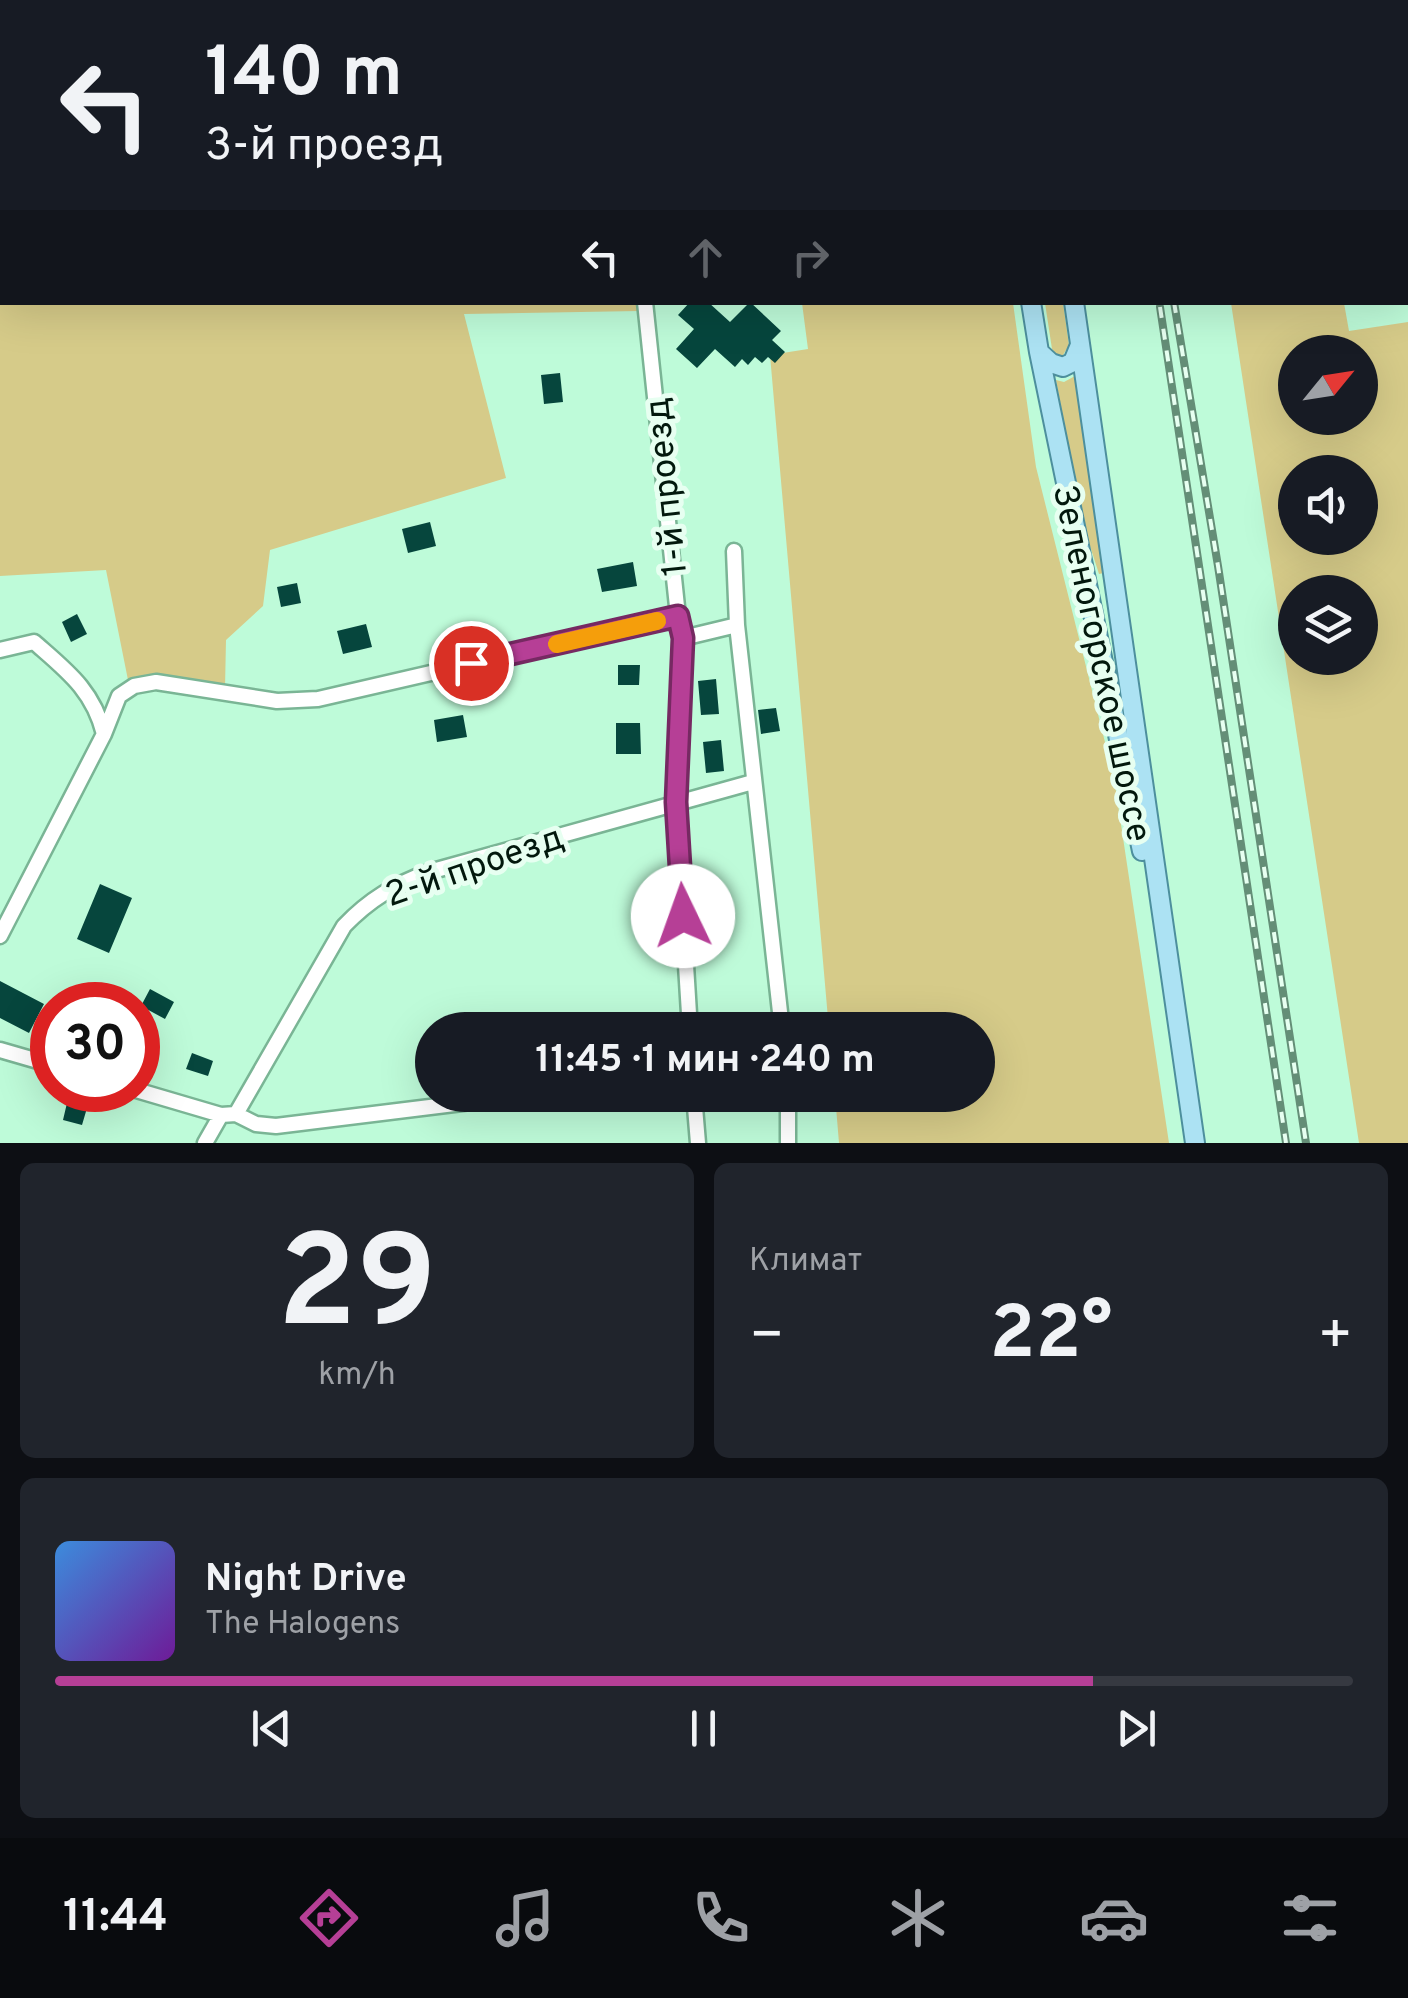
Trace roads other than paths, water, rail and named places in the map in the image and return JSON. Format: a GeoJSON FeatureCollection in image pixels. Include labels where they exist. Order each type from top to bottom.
{"type":"FeatureCollection","features":[{"type":"Feature","properties":{"kind":"main road","name":"Зеленогорское шоссе"},"geometry":{"type":"LineString","coordinates":[[1032,305],[1177,1023]]}},
{"type":"Feature","properties":{"kind":"main road","name":"Зеленогорское шоссе"},"geometry":{"type":"LineString","coordinates":[[1074,305],[1196,1143]]}},
{"type":"Feature","properties":{"kind":"main road"},"geometry":{"type":"LineString","coordinates":[[1039,352],[1063,367],[1072,362],[1080,345]]}},
{"type":"Feature","properties":{"kind":"street","name":"1-й проезд"},"geometry":{"type":"LineString","coordinates":[[645,305],[683,638],[676,802],[689,1012]]}},
{"type":"Feature","properties":{"kind":"street"},"geometry":{"type":"LineString","coordinates":[[734,551],[737,625],[780,1012]]}},
{"type":"Feature","properties":{"kind":"street"},"geometry":{"type":"LineString","coordinates":[[0,936],[104,734],[119,696],[134,686],[156,682],[278,701],[318,698],[678,616]]}},
{"type":"Feature","properties":{"kind":"street"},"geometry":{"type":"LineString","coordinates":[[683,638],[737,625]]}},
{"type":"Feature","properties":{"kind":"street"},"geometry":{"type":"LineString","coordinates":[[0,650],[34,642],[75,678],[97,707],[104,734]]}},
{"type":"Feature","properties":{"kind":"street","name":"2-й проезд"},"geometry":{"type":"LineString","coordinates":[[205,1143],[229,1115],[344,926],[370,900],[396,884],[429,872],[753,782]]}},
{"type":"Feature","properties":{"kind":"street"},"geometry":{"type":"LineString","coordinates":[[0,1050],[30,1059]]}},
{"type":"Feature","properties":{"kind":"street"},"geometry":{"type":"LineString","coordinates":[[160,1096],[276,1126],[415,1109]]}},
{"type":"Feature","properties":{"kind":"street"},"geometry":{"type":"LineString","coordinates":[[695,1112],[698,1143]]}},
{"type":"Feature","properties":{"kind":"street"},"geometry":{"type":"LineString","coordinates":[[788,1112],[788,1143]]}},
{"type":"Feature","properties":{"kind":"railway"},"geometry":{"type":"LineString","coordinates":[[1174,305],[1306,1143]]}},
{"type":"Feature","properties":{"kind":"railway"},"geometry":{"type":"LineString","coordinates":[[1160,307],[1286,1143]]}}]}
